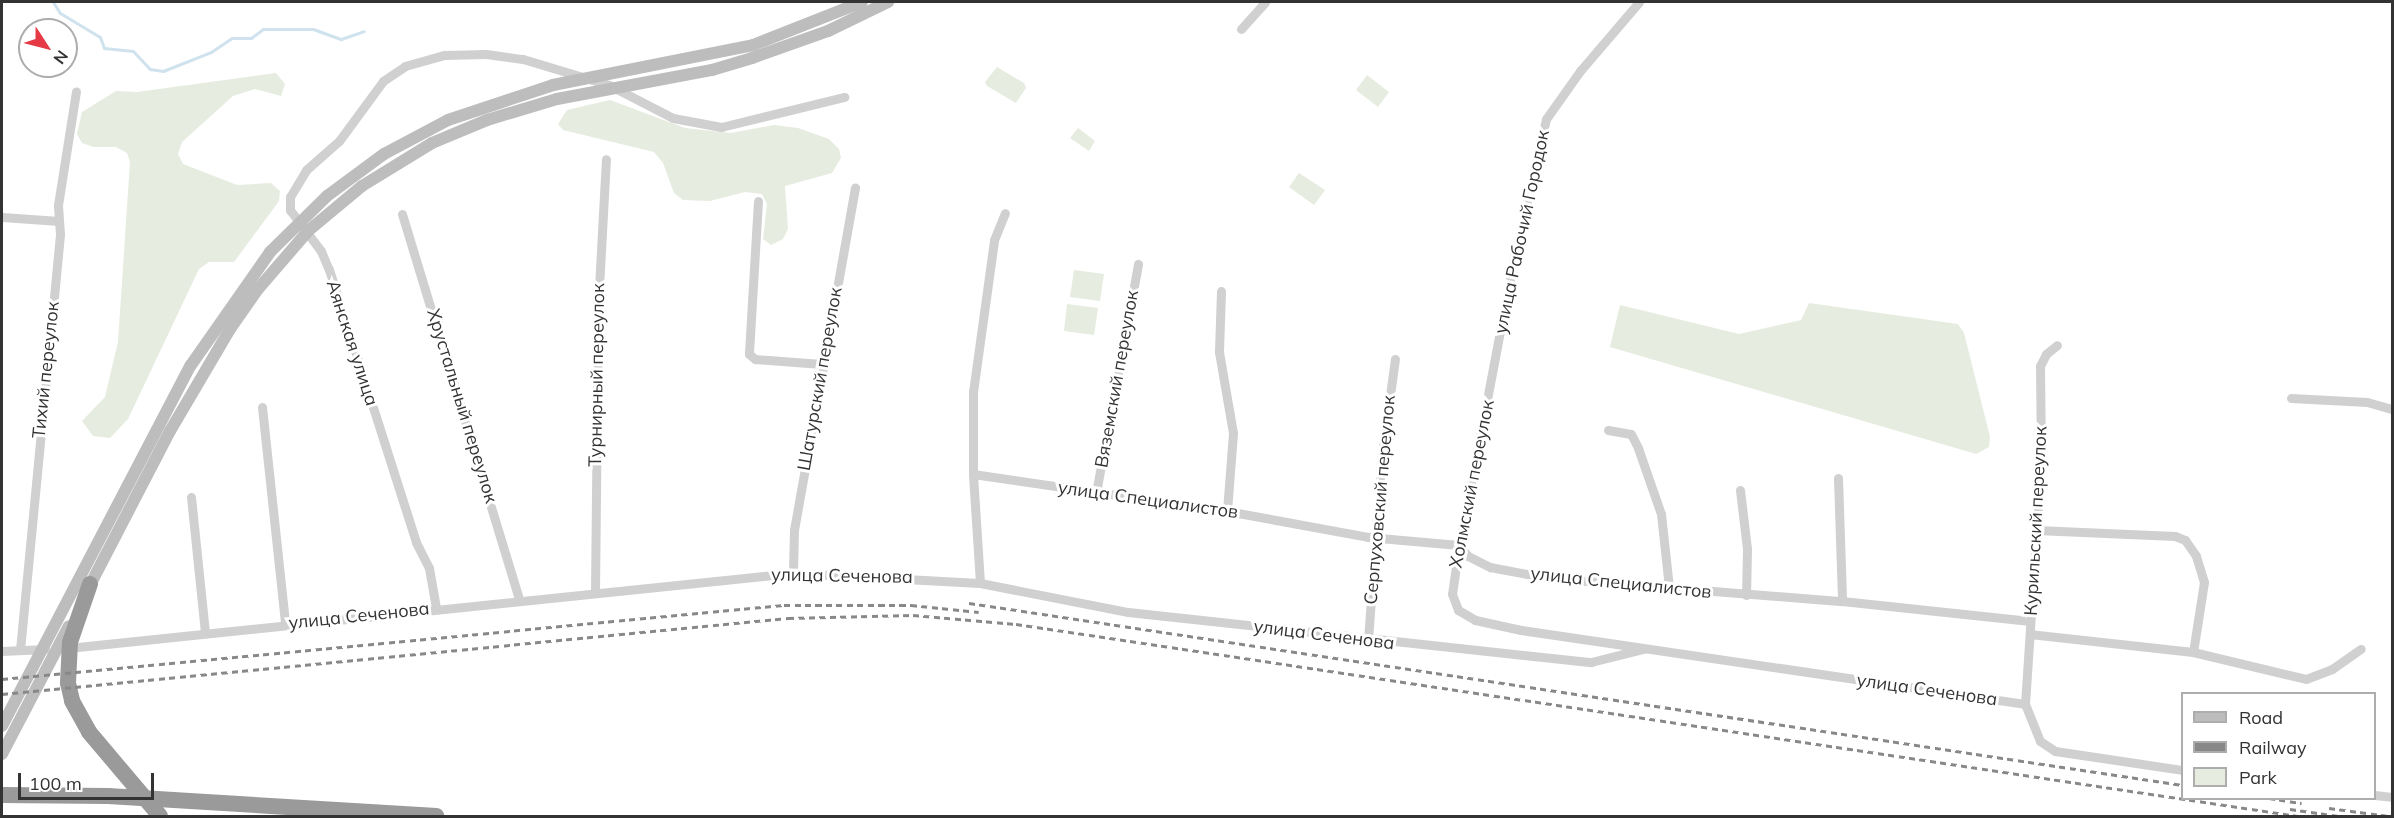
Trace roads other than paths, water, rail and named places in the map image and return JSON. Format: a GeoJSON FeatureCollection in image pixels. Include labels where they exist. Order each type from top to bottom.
{"type":"FeatureCollection","features":[{"type":"Feature","properties":{"kind":"highway"},"geometry":{"type":"LineString","coordinates":[[90,584],[70,642],[68,683],[72,701],[95,740],[161,808]]}},
{"type":"Feature","properties":{"kind":"highway"},"geometry":{"type":"LineString","coordinates":[[2,795],[161,808],[322,808],[436,816]]}},
{"type":"Feature","properties":{"kind":"highway"},"geometry":{"type":"LineString","coordinates":[[161,808],[173,801],[197,816]]}},
{"type":"Feature","properties":{"kind":"highway"},"geometry":{"type":"LineString","coordinates":[[267,816],[322,808]]}},
{"type":"Feature","properties":{"kind":"main road"},"geometry":{"type":"LineString","coordinates":[[2,754],[176,421],[230,329],[280,261],[335,207],[399,162],[486,114],[553,85],[709,56],[787,33],[862,2]]}},
{"type":"Feature","properties":{"kind":"main road"},"geometry":{"type":"LineString","coordinates":[[2,726],[191,365],[270,252],[327,196],[407,141],[448,120],[712,70],[828,31],[888,2]]}},
{"type":"Feature","properties":{"kind":"main road"},"geometry":{"type":"LineString","coordinates":[[2,718],[26,681]]}},
{"type":"Feature","properties":{"kind":"street"},"geometry":{"type":"LineString","coordinates":[[1241,29],[1265,2]]}},
{"type":"Feature","properties":{"kind":"street","name":"улица Рабочий Городок"},"geometry":{"type":"LineString","coordinates":[[1498,351],[1514,258],[1546,119],[1580,71],[1639,2]]}},
{"type":"Feature","properties":{"kind":"street","name":"Аянская улица"},"geometry":{"type":"LineString","coordinates":[[436,608],[429,568],[416,542],[329,270],[321,251],[289,206],[297,183],[339,141],[360,107],[383,81],[405,66],[425,59],[466,53],[523,59],[609,86],[674,118],[721,127],[844,97]]}},
{"type":"Feature","properties":{"kind":"street","name":"Тихий переулок"},"geometry":{"type":"LineString","coordinates":[[20,650],[60,221],[58,205],[76,91]]}},
{"type":"Feature","properties":{"kind":"street","name":"Турнирный переулок"},"geometry":{"type":"LineString","coordinates":[[595,591],[598,306],[606,159]]}},
{"type":"Feature","properties":{"kind":"street","name":"Шатурский переулок"},"geometry":{"type":"LineString","coordinates":[[794,573],[794,530],[855,187]]}},
{"type":"Feature","properties":{"kind":"street"},"geometry":{"type":"LineString","coordinates":[[758,201],[748,354],[755,359],[822,364]]}},
{"type":"Feature","properties":{"kind":"street"},"geometry":{"type":"LineString","coordinates":[[980,583],[973,474],[973,392],[994,240],[1005,213]]}},
{"type":"Feature","properties":{"kind":"street","name":"Хрустальный переулок"},"geometry":{"type":"LineString","coordinates":[[402,214],[519,598]]}},
{"type":"Feature","properties":{"kind":"street"},"geometry":{"type":"LineString","coordinates":[[2,217],[60,221]]}},
{"type":"Feature","properties":{"kind":"street","name":"Вяземский переулок"},"geometry":{"type":"LineString","coordinates":[[1096,493],[1138,264]]}},
{"type":"Feature","properties":{"kind":"street"},"geometry":{"type":"LineString","coordinates":[[1221,291],[1220,352],[1233,433],[1227,511]]}},
{"type":"Feature","properties":{"kind":"street","name":"Курильский переулок"},"geometry":{"type":"LineString","coordinates":[[2025,704],[2043,409],[2040,366],[2046,354],[2057,345]]}},
{"type":"Feature","properties":{"kind":"street","name":"Холмский переулок"},"geometry":{"type":"LineString","coordinates":[[1463,615],[1452,594],[1459,545],[1498,351]]}},
{"type":"Feature","properties":{"kind":"street","name":"Серпуховский переулок"},"geometry":{"type":"LineString","coordinates":[[1368,640],[1381,461],[1395,359]]}},
{"type":"Feature","properties":{"kind":"street"},"geometry":{"type":"LineString","coordinates":[[2291,398],[2367,402],[2392,409]]}},
{"type":"Feature","properties":{"kind":"street"},"geometry":{"type":"LineString","coordinates":[[262,407],[276,512],[285,624]]}},
{"type":"Feature","properties":{"kind":"street"},"geometry":{"type":"LineString","coordinates":[[1608,430],[1630,434],[1638,448],[1661,514],[1669,588]]}},
{"type":"Feature","properties":{"kind":"street","name":"улица Специалистов"},"geometry":{"type":"LineString","coordinates":[[973,474],[1227,511],[1376,538],[1459,545],[1477,562],[1490,567],[1569,581],[1842,601],[2030,621]]}},
{"type":"Feature","properties":{"kind":"street"},"geometry":{"type":"LineString","coordinates":[[1838,478],[1842,601]]}},
{"type":"Feature","properties":{"kind":"street"},"geometry":{"type":"LineString","coordinates":[[1740,490],[1747,549],[1746,595]]}},
{"type":"Feature","properties":{"kind":"street"},"geometry":{"type":"LineString","coordinates":[[190,498],[206,632]]}},
{"type":"Feature","properties":{"kind":"street"},"geometry":{"type":"LineString","coordinates":[[2036,530],[2175,536],[2185,540],[2196,556],[2204,582],[2193,652]]}},
{"type":"Feature","properties":{"kind":"street","name":"улица Сеченова"},"geometry":{"type":"LineString","coordinates":[[2,651],[94,647],[206,632],[519,598],[794,573],[980,583],[1128,612],[1368,640],[1591,662],[1614,660],[1643,649]]}},
{"type":"Feature","properties":{"kind":"street","name":"улица Сеченова"},"geometry":{"type":"LineString","coordinates":[[1463,615],[1521,630],[2025,704]]}},
{"type":"Feature","properties":{"kind":"street"},"geometry":{"type":"LineString","coordinates":[[2030,634],[2193,652],[2306,679],[2332,669],[2361,650]]}},
{"type":"Feature","properties":{"kind":"street"},"geometry":{"type":"LineString","coordinates":[[2025,704],[2035,733],[2055,751],[2181,770]]}},
{"type":"Feature","properties":{"kind":"street"},"geometry":{"type":"LineString","coordinates":[[2376,795],[2392,797]]}},
{"type":"Feature","properties":{"kind":"waterway"},"geometry":{"type":"LineString","coordinates":[[53,2],[60,13],[100,37],[104,48],[133,51],[150,69],[163,71],[211,52],[232,38],[251,38],[263,29],[313,29],[341,39],[364,31]]}},
{"type":"Feature","properties":{"kind":"railway"},"geometry":{"type":"LineString","coordinates":[[969,603],[2181,785]]}},
{"type":"Feature","properties":{"kind":"railway"},"geometry":{"type":"LineString","coordinates":[[2,679],[784,605],[911,605],[979,612]]}},
{"type":"Feature","properties":{"kind":"railway"},"geometry":{"type":"LineString","coordinates":[[2,694],[788,618],[913,615],[1016,624],[2181,798]]}},
{"type":"Feature","properties":{"kind":"railway"},"geometry":{"type":"LineString","coordinates":[[2191,800],[2298,816]]}},
{"type":"Feature","properties":{"kind":"railway"},"geometry":{"type":"LineString","coordinates":[[2282,800],[2302,803]]}},
{"type":"Feature","properties":{"kind":"railway"},"geometry":{"type":"LineString","coordinates":[[2329,808],[2388,816]]}},
{"type":"Feature","properties":{"kind":"railway"},"geometry":{"type":"LineString","coordinates":[[2290,809],[2338,816]]}}]}
